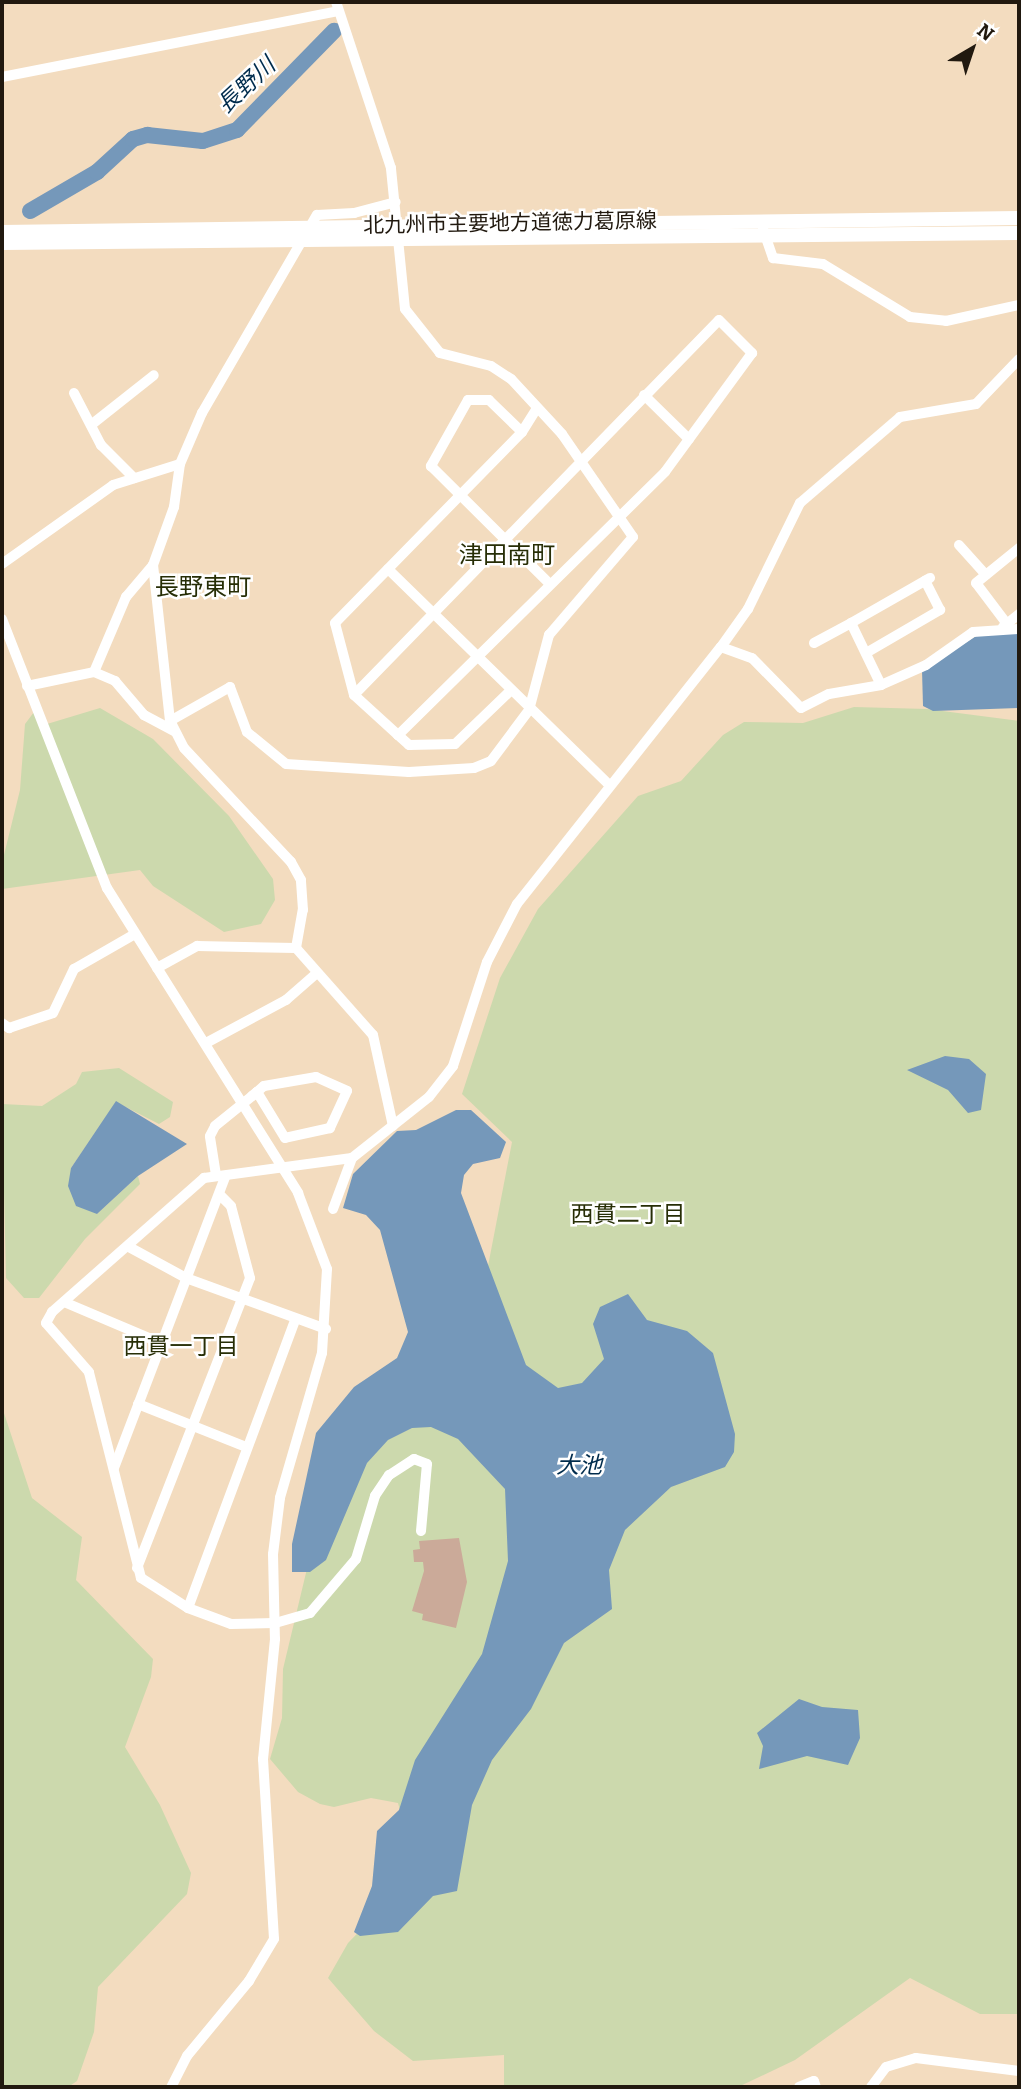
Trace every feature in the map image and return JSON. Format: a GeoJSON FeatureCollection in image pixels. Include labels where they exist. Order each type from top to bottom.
{"type":"FeatureCollection","features":[{"type":"Feature","properties":{"kind":"main road","name":"北九州市主要地方道徳力葛原線"},"geometry":{"type":"LineString","coordinates":[[2,232],[310,225],[1019,218]]}},
{"type":"Feature","properties":{"kind":"main road","name":"北九州市主要地方道徳力葛原線"},"geometry":{"type":"LineString","coordinates":[[2,243],[302,240],[401,242],[1019,233]]}},
{"type":"Feature","properties":{"kind":"street"},"geometry":{"type":"LineString","coordinates":[[2,77],[336,7],[373,107],[396,202],[410,315],[440,353],[500,369],[581,461],[633,537],[549,635],[529,710],[491,761],[474,768],[409,772],[286,764],[247,732],[230,687],[172,726]]}},
{"type":"Feature","properties":{"kind":"street"},"geometry":{"type":"LineString","coordinates":[[94,672],[125,597],[153,565],[174,507],[180,464],[202,414],[310,225],[317,215],[354,214],[396,202]]}},
{"type":"Feature","properties":{"kind":"street"},"geometry":{"type":"LineString","coordinates":[[761,219],[773,258],[823,264],[910,317],[946,321],[1019,305]]}},
{"type":"Feature","properties":{"kind":"street"},"geometry":{"type":"LineString","coordinates":[[354,695],[719,320],[752,353],[690,439],[664,472],[548,582],[398,735]]}},
{"type":"Feature","properties":{"kind":"street"},"geometry":{"type":"LineString","coordinates":[[421,1531],[427,1464],[414,1459],[397,1467],[375,1496],[347,1573],[310,1613],[274,1623],[231,1624],[188,1608],[141,1578],[89,1372],[46,1324],[64,1302],[129,1247],[182,1194],[220,1176],[352,1158],[429,1097],[453,1066],[487,962],[517,904],[721,647],[748,609],[809,493],[900,417],[976,404],[1019,359]]}},
{"type":"Feature","properties":{"kind":"street"},"geometry":{"type":"LineString","coordinates":[[91,425],[154,375]]}},
{"type":"Feature","properties":{"kind":"street"},"geometry":{"type":"LineString","coordinates":[[75,393],[100,444],[135,478]]}},
{"type":"Feature","properties":{"kind":"street"},"geometry":{"type":"LineString","coordinates":[[644,395],[690,439]]}},
{"type":"Feature","properties":{"kind":"street"},"geometry":{"type":"LineString","coordinates":[[522,432],[489,400],[468,400],[431,466],[548,582]]}},
{"type":"Feature","properties":{"kind":"street"},"geometry":{"type":"LineString","coordinates":[[510,691],[455,744],[409,745],[354,695],[335,623],[522,432],[535,411]]}},
{"type":"Feature","properties":{"kind":"street"},"geometry":{"type":"LineString","coordinates":[[2,564],[69,513],[135,478],[180,464]]}},
{"type":"Feature","properties":{"kind":"street"},"geometry":{"type":"LineString","coordinates":[[959,545],[986,575]]}},
{"type":"Feature","properties":{"kind":"street"},"geometry":{"type":"LineString","coordinates":[[1005,626],[976,583],[1019,548]]}},
{"type":"Feature","properties":{"kind":"street"},"geometry":{"type":"LineString","coordinates":[[153,565],[172,726]]}},
{"type":"Feature","properties":{"kind":"street"},"geometry":{"type":"LineString","coordinates":[[388,569],[529,710],[610,786]]}},
{"type":"Feature","properties":{"kind":"street"},"geometry":{"type":"LineString","coordinates":[[814,643],[928,579],[940,610],[866,653]]}},
{"type":"Feature","properties":{"kind":"street"},"geometry":{"type":"LineString","coordinates":[[1005,626],[1019,614]]}},
{"type":"Feature","properties":{"kind":"street"},"geometry":{"type":"LineString","coordinates":[[2,619],[95,864],[135,934],[284,1169],[322,1246],[329,1292],[326,1329],[280,1498],[272,1554],[274,1623],[262,1759],[274,1940],[249,1982],[187,2056],[171,2087]]}},
{"type":"Feature","properties":{"kind":"street"},"geometry":{"type":"LineString","coordinates":[[851,623],[881,685]]}},
{"type":"Feature","properties":{"kind":"street"},"geometry":{"type":"LineString","coordinates":[[721,647],[752,658],[800,708],[829,694],[881,685],[926,665],[973,632],[1005,626],[1019,629]]}},
{"type":"Feature","properties":{"kind":"street"},"geometry":{"type":"LineString","coordinates":[[27,686],[94,672],[116,681],[144,715],[172,726],[292,862],[301,880],[303,910],[296,948]]}},
{"type":"Feature","properties":{"kind":"street"},"geometry":{"type":"LineString","coordinates":[[2,1023],[9,1028],[53,1013],[74,969],[135,934]]}},
{"type":"Feature","properties":{"kind":"street"},"geometry":{"type":"LineString","coordinates":[[157,968],[197,946],[296,948],[379,1046],[393,1126]]}},
{"type":"Feature","properties":{"kind":"street"},"geometry":{"type":"LineString","coordinates":[[206,1043],[286,1000],[317,973]]}},
{"type":"Feature","properties":{"kind":"street"},"geometry":{"type":"LineString","coordinates":[[114,1469],[186,1278],[221,1196],[220,1176],[210,1136],[257,1092],[316,1077],[347,1091],[330,1128],[285,1138],[257,1092]]}},
{"type":"Feature","properties":{"kind":"street"},"geometry":{"type":"LineString","coordinates":[[333,1209],[352,1158]]}},
{"type":"Feature","properties":{"kind":"street"},"geometry":{"type":"LineString","coordinates":[[137,1568],[250,1278],[231,1206],[221,1196]]}},
{"type":"Feature","properties":{"kind":"street"},"geometry":{"type":"LineString","coordinates":[[129,1247],[186,1278],[295,1321],[326,1329]]}},
{"type":"Feature","properties":{"kind":"street"},"geometry":{"type":"LineString","coordinates":[[64,1302],[163,1344]]}},
{"type":"Feature","properties":{"kind":"street"},"geometry":{"type":"LineString","coordinates":[[188,1608],[295,1321]]}},
{"type":"Feature","properties":{"kind":"street"},"geometry":{"type":"LineString","coordinates":[[138,1404],[246,1447]]}},
{"type":"Feature","properties":{"kind":"street"},"geometry":{"type":"LineString","coordinates":[[871,2087],[886,2067],[916,2058],[1019,2071]]}},
{"type":"Feature","properties":{"kind":"street"},"geometry":{"type":"LineString","coordinates":[[799,2087],[814,2081],[816,2087]]}},
{"type":"Feature","properties":{"kind":"green space"},"geometry":{"type":"Polygon","coordinates":[[[854,707],[927,709],[1019,721],[1019,2014],[980,2014],[910,1978],[795,2060],[738,2087],[504,2087],[504,2055],[413,2061],[374,2031],[328,1978],[348,1943],[388,1902],[402,1818],[398,1803],[371,1798],[334,1807],[320,1804],[298,1792],[270,1759],[282,1718],[283,1669],[316,1531],[366,1447],[465,1385],[512,1142],[462,1094],[500,978],[538,909],[638,796],[681,781],[723,735],[744,722],[803,723],[854,707]]]}},
{"type":"Feature","properties":{"kind":"green space"},"geometry":{"type":"Polygon","coordinates":[[[100,708],[153,739],[229,816],[273,879],[275,900],[261,924],[224,932],[153,886],[140,870],[2,889],[2,863],[20,790],[25,724],[34,712],[47,724],[100,708]]]}},
{"type":"Feature","properties":{"kind":"green space"},"geometry":{"type":"Polygon","coordinates":[[[119,1068],[173,1102],[170,1117],[159,1124],[116,1102],[71,1168],[97,1214],[138,1176],[140,1184],[85,1239],[39,1298],[24,1298],[6,1278],[2,1104],[42,1106],[76,1084],[82,1072],[119,1068]]]}},
{"type":"Feature","properties":{"kind":"green space"},"geometry":{"type":"Polygon","coordinates":[[[2,1407],[32,1498],[82,1537],[76,1580],[153,1659],[151,1677],[125,1747],[160,1805],[191,1873],[187,1894],[98,1987],[94,2032],[77,2081],[68,2087],[2,2087],[2,1407]]]}},
{"type":"Feature","properties":{"kind":"water"},"geometry":{"type":"Polygon","coordinates":[[[1019,632],[1019,708],[933,711],[923,706],[922,670],[981,633],[1019,632]]]}},
{"type":"Feature","properties":{"kind":"water"},"geometry":{"type":"Polygon","coordinates":[[[945,1056],[969,1059],[986,1074],[981,1110],[968,1113],[948,1090],[907,1070],[945,1056]]]}},
{"type":"Feature","properties":{"kind":"water"},"geometry":{"type":"Polygon","coordinates":[[[116,1101],[187,1144],[138,1176],[97,1214],[76,1206],[68,1186],[71,1168],[116,1101]]]}},
{"type":"Feature","properties":{"kind":"water","name":"大池"},"geometry":{"type":"Polygon","coordinates":[[[456,1110],[471,1110],[506,1142],[500,1158],[473,1164],[464,1175],[461,1193],[526,1365],[558,1388],[582,1383],[604,1359],[593,1324],[600,1307],[628,1294],[647,1320],[687,1331],[713,1353],[735,1434],[734,1452],[725,1467],[671,1487],[625,1530],[609,1570],[612,1609],[564,1643],[531,1709],[492,1760],[472,1805],[457,1891],[433,1896],[398,1932],[360,1936],[354,1932],[372,1886],[377,1831],[399,1810],[415,1760],[482,1654],[508,1561],[505,1489],[458,1439],[431,1427],[412,1428],[388,1440],[367,1463],[326,1560],[310,1572],[292,1572],[292,1544],[316,1433],[354,1387],[397,1358],[408,1332],[380,1230],[366,1215],[343,1208],[353,1174],[397,1131],[416,1130],[456,1110]]]}},
{"type":"Feature","properties":{"kind":"water"},"geometry":{"type":"Polygon","coordinates":[[[799,1699],[822,1707],[858,1710],[860,1738],[848,1765],[807,1756],[759,1769],[763,1746],[757,1733],[799,1699]]]}},
{"type":"Feature","properties":{"kind":"building"},"geometry":{"type":"Polygon","coordinates":[[[459,1538],[467,1582],[456,1628],[422,1620],[423,1614],[412,1611],[424,1571],[423,1562],[414,1562],[413,1550],[420,1549],[419,1541],[459,1538]]]}},
{"type":"Feature","properties":{"kind":"waterway","name":"長野川"},"geometry":{"type":"LineString","coordinates":[[30,211],[97,172],[133,139],[147,135],[203,141],[237,130],[334,31]]}},
{"type":"Feature","properties":{"kind":"district","name":"津田南町"},"geometry":{"type":"Point","coordinates":[507,556]}},
{"type":"Feature","properties":{"kind":"district","name":"長野東町"},"geometry":{"type":"Point","coordinates":[203,588]}},
{"type":"Feature","properties":{"kind":"district","name":"西貫二丁目"},"geometry":{"type":"Point","coordinates":[628,1214]}},
{"type":"Feature","properties":{"kind":"district","name":"西貫一丁目"},"geometry":{"type":"Point","coordinates":[181,1346]}}]}
